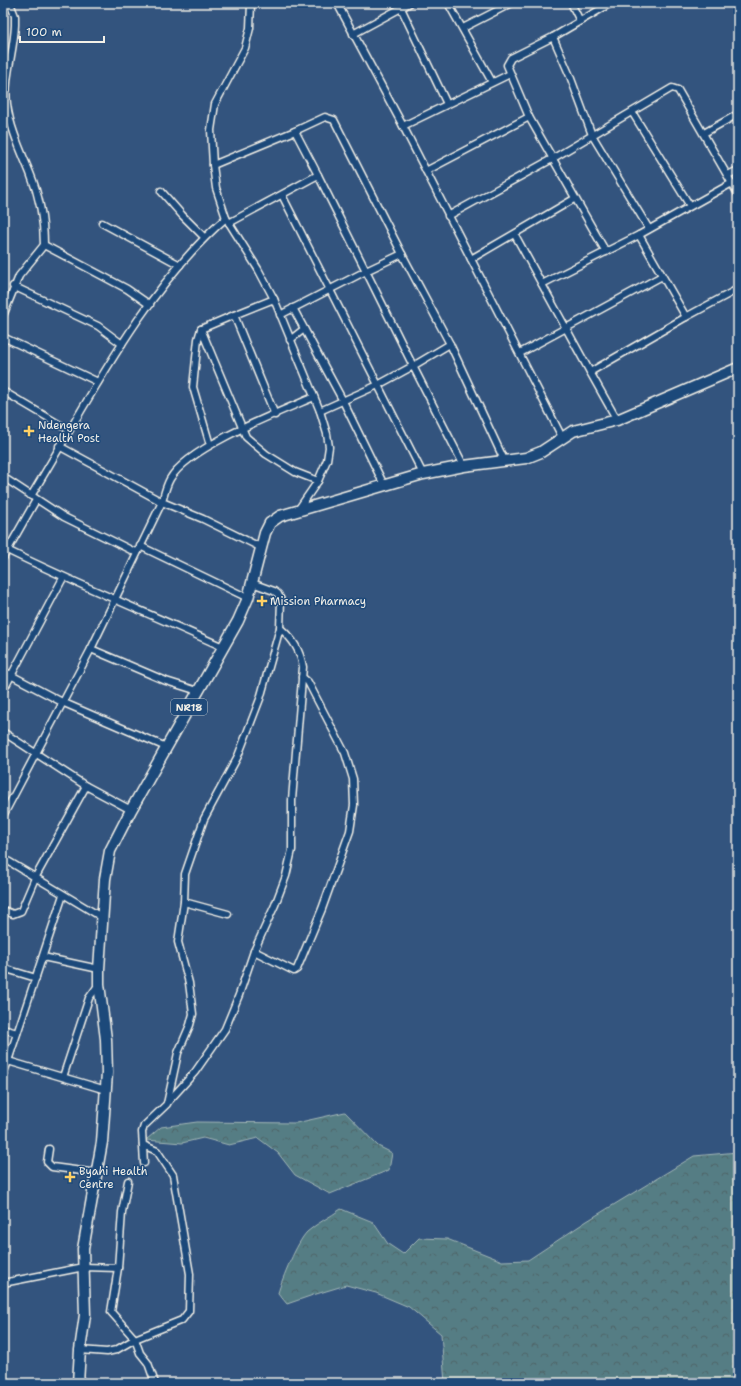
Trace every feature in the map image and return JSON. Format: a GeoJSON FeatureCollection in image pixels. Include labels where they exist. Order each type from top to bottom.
{"type":"FeatureCollection","features":[{"type":"Feature","properties":{"kind":"main road","name":"NR18"},"geometry":{"type":"LineString","coordinates":[[78,1383],[80,1350],[85,1314],[84,1238],[97,1173],[106,1090],[106,1039],[99,984],[99,969],[105,879],[110,851],[166,747],[238,621],[248,598],[260,547],[270,523],[280,516],[298,510],[423,474],[464,466],[505,462],[526,458],[541,452],[562,437],[573,432],[617,420],[738,368]]}},
{"type":"Feature","properties":{"kind":"street"},"geometry":{"type":"LineString","coordinates":[[3,316],[18,276],[44,245],[44,227],[33,183],[14,134],[8,110],[5,86],[15,25],[15,16],[10,3]]}},
{"type":"Feature","properties":{"kind":"street"},"geometry":{"type":"LineString","coordinates":[[251,3],[250,28],[245,48],[215,104],[211,130],[213,164],[216,188],[227,220],[258,268],[274,299],[320,411],[329,447],[327,460],[318,481],[298,510]]}},
{"type":"Feature","properties":{"kind":"street"},"geometry":{"type":"LineString","coordinates":[[337,3],[403,126],[562,437]]}},
{"type":"Feature","properties":{"kind":"street"},"geometry":{"type":"LineString","coordinates":[[353,34],[410,3]]}},
{"type":"Feature","properties":{"kind":"street"},"geometry":{"type":"LineString","coordinates":[[448,3],[492,82]]}},
{"type":"Feature","properties":{"kind":"street"},"geometry":{"type":"LineString","coordinates":[[463,28],[512,3]]}},
{"type":"Feature","properties":{"kind":"street"},"geometry":{"type":"LineString","coordinates":[[571,3],[580,21]]}},
{"type":"Feature","properties":{"kind":"street"},"geometry":{"type":"LineString","coordinates":[[606,252],[574,199],[529,117],[507,65],[511,58],[553,37],[611,3]]}},
{"type":"Feature","properties":{"kind":"street"},"geometry":{"type":"LineString","coordinates":[[400,8],[447,104]]}},
{"type":"Feature","properties":{"kind":"street"},"geometry":{"type":"LineString","coordinates":[[553,37],[570,76],[592,135],[649,230]]}},
{"type":"Feature","properties":{"kind":"street"},"geometry":{"type":"LineString","coordinates":[[403,126],[510,74]]}},
{"type":"Feature","properties":{"kind":"street"},"geometry":{"type":"LineString","coordinates":[[448,216],[552,158],[672,88],[678,90],[738,194]]}},
{"type":"Feature","properties":{"kind":"street"},"geometry":{"type":"LineString","coordinates":[[632,112],[690,206]]}},
{"type":"Feature","properties":{"kind":"street"},"geometry":{"type":"LineString","coordinates":[[704,133],[738,114]]}},
{"type":"Feature","properties":{"kind":"street"},"geometry":{"type":"LineString","coordinates":[[213,164],[295,131],[325,117],[334,120],[402,254],[450,344],[505,462]]}},
{"type":"Feature","properties":{"kind":"street"},"geometry":{"type":"LineString","coordinates":[[426,171],[529,117]]}},
{"type":"Feature","properties":{"kind":"street"},"geometry":{"type":"LineString","coordinates":[[295,131],[412,366],[464,466]]}},
{"type":"Feature","properties":{"kind":"street"},"geometry":{"type":"LineString","coordinates":[[728,175],[738,170]]}},
{"type":"Feature","properties":{"kind":"street"},"geometry":{"type":"LineString","coordinates":[[31,496],[59,446],[122,344],[180,265],[204,237],[227,220],[282,195],[318,175]]}},
{"type":"Feature","properties":{"kind":"street"},"geometry":{"type":"LineString","coordinates":[[542,284],[639,236],[732,183]]}},
{"type":"Feature","properties":{"kind":"street"},"geometry":{"type":"LineString","coordinates":[[162,191],[182,215],[204,237]]}},
{"type":"Feature","properties":{"kind":"street"},"geometry":{"type":"LineString","coordinates":[[282,195],[331,289],[423,474]]}},
{"type":"Feature","properties":{"kind":"street"},"geometry":{"type":"LineString","coordinates":[[471,259],[515,235],[574,199]]}},
{"type":"Feature","properties":{"kind":"street"},"geometry":{"type":"LineString","coordinates":[[102,223],[180,265]]}},
{"type":"Feature","properties":{"kind":"street"},"geometry":{"type":"LineString","coordinates":[[515,235],[617,420]]}},
{"type":"Feature","properties":{"kind":"street"},"geometry":{"type":"LineString","coordinates":[[639,236],[686,316]]}},
{"type":"Feature","properties":{"kind":"street"},"geometry":{"type":"LineString","coordinates":[[44,245],[127,289],[150,305]]}},
{"type":"Feature","properties":{"kind":"street"},"geometry":{"type":"LineString","coordinates":[[280,315],[402,254]]}},
{"type":"Feature","properties":{"kind":"street"},"geometry":{"type":"LineString","coordinates":[[520,353],[662,276]]}},
{"type":"Feature","properties":{"kind":"street"},"geometry":{"type":"LineString","coordinates":[[14,286],[98,326],[122,344]]}},
{"type":"Feature","properties":{"kind":"street"},"geometry":{"type":"LineString","coordinates":[[590,372],[686,316],[737,292]]}},
{"type":"Feature","properties":{"kind":"street"},"geometry":{"type":"LineString","coordinates":[[201,329],[274,299]]}},
{"type":"Feature","properties":{"kind":"street"},"geometry":{"type":"LineString","coordinates":[[293,308],[343,401],[384,485]]}},
{"type":"Feature","properties":{"kind":"street"},"geometry":{"type":"LineString","coordinates":[[234,315],[275,415]]}},
{"type":"Feature","properties":{"kind":"street"},"geometry":{"type":"LineString","coordinates":[[201,329],[242,430],[250,442],[295,472],[318,481]]}},
{"type":"Feature","properties":{"kind":"street"},"geometry":{"type":"LineString","coordinates":[[201,329],[198,339],[193,387],[210,445]]}},
{"type":"Feature","properties":{"kind":"street"},"geometry":{"type":"LineString","coordinates":[[290,340],[304,329]]}},
{"type":"Feature","properties":{"kind":"street"},"geometry":{"type":"LineString","coordinates":[[3,337],[98,382]]}},
{"type":"Feature","properties":{"kind":"street"},"geometry":{"type":"LineString","coordinates":[[320,411],[378,385],[450,344]]}},
{"type":"Feature","properties":{"kind":"street"},"geometry":{"type":"LineString","coordinates":[[3,391],[69,430]]}},
{"type":"Feature","properties":{"kind":"street"},"geometry":{"type":"LineString","coordinates":[[3,816],[116,599],[162,502],[170,479],[175,472],[210,445],[314,397]]}},
{"type":"Feature","properties":{"kind":"street"},"geometry":{"type":"LineString","coordinates":[[59,446],[162,502],[260,547]]}},
{"type":"Feature","properties":{"kind":"street"},"geometry":{"type":"LineString","coordinates":[[3,477],[64,517],[137,553]]}},
{"type":"Feature","properties":{"kind":"street"},"geometry":{"type":"LineString","coordinates":[[3,558],[36,500]]}},
{"type":"Feature","properties":{"kind":"street"},"geometry":{"type":"LineString","coordinates":[[140,546],[248,598]]}},
{"type":"Feature","properties":{"kind":"street"},"geometry":{"type":"LineString","coordinates":[[7,550],[63,578],[116,599],[223,647]]}},
{"type":"Feature","properties":{"kind":"street"},"geometry":{"type":"LineString","coordinates":[[3,691],[63,578]]}},
{"type":"Feature","properties":{"kind":"street"},"geometry":{"type":"LineString","coordinates":[[167,1104],[178,1053],[193,1014],[189,983],[178,942],[184,902],[185,874],[204,819],[238,756],[260,698],[280,628],[281,600],[278,594],[274,591],[252,583]]}},
{"type":"Feature","properties":{"kind":"street"},"geometry":{"type":"LineString","coordinates":[[144,1163],[141,1135],[144,1126],[167,1104],[195,1072],[224,1029],[239,995],[254,951],[275,905],[286,876],[292,850],[292,800],[302,677],[301,656],[290,636],[280,628]]}},
{"type":"Feature","properties":{"kind":"street"},"geometry":{"type":"LineString","coordinates":[[91,649],[166,681],[198,691]]}},
{"type":"Feature","properties":{"kind":"street"},"geometry":{"type":"LineString","coordinates":[[3,672],[62,702],[166,747]]}},
{"type":"Feature","properties":{"kind":"street"},"geometry":{"type":"LineString","coordinates":[[254,951],[294,971],[297,969],[322,909],[350,831],[354,805],[353,779],[338,736],[308,682],[302,677]]}},
{"type":"Feature","properties":{"kind":"street"},"geometry":{"type":"LineString","coordinates":[[3,732],[86,786],[131,810]]}},
{"type":"Feature","properties":{"kind":"street"},"geometry":{"type":"LineString","coordinates":[[3,910],[13,914],[22,911],[35,878],[86,786]]}},
{"type":"Feature","properties":{"kind":"street"},"geometry":{"type":"LineString","coordinates":[[3,858],[103,918]]}},
{"type":"Feature","properties":{"kind":"street"},"geometry":{"type":"LineString","coordinates":[[3,1076],[63,895]]}},
{"type":"Feature","properties":{"kind":"street"},"geometry":{"type":"LineString","coordinates":[[184,902],[228,914]]}},
{"type":"Feature","properties":{"kind":"street"},"geometry":{"type":"LineString","coordinates":[[43,957],[99,969]]}},
{"type":"Feature","properties":{"kind":"street"},"geometry":{"type":"LineString","coordinates":[[3,968],[36,978]]}},
{"type":"Feature","properties":{"kind":"street"},"geometry":{"type":"LineString","coordinates":[[63,1077],[89,998],[99,984]]}},
{"type":"Feature","properties":{"kind":"street"},"geometry":{"type":"LineString","coordinates":[[3,1029],[17,1033]]}},
{"type":"Feature","properties":{"kind":"street"},"geometry":{"type":"LineString","coordinates":[[8,1061],[106,1090]]}},
{"type":"Feature","properties":{"kind":"street"},"geometry":{"type":"LineString","coordinates":[[80,1350],[107,1352],[116,1350],[135,1339],[182,1320],[189,1311],[190,1274],[173,1175],[157,1151],[143,1145]]}},
{"type":"Feature","properties":{"kind":"street"},"geometry":{"type":"LineString","coordinates":[[49,1149],[47,1162],[52,1167],[97,1173]]}},
{"type":"Feature","properties":{"kind":"street"},"geometry":{"type":"LineString","coordinates":[[128,1181],[122,1212],[118,1268],[111,1312],[135,1339],[140,1353],[148,1363],[155,1383]]}},
{"type":"Feature","properties":{"kind":"street"},"geometry":{"type":"LineString","coordinates":[[3,1283],[84,1267],[118,1268]]}},
{"type":"Feature","properties":{"kind":"green space"},"geometry":{"type":"Polygon","coordinates":[[[345,1112],[378,1146],[392,1153],[389,1170],[330,1194],[295,1175],[278,1153],[258,1138],[229,1145],[203,1138],[182,1143],[146,1140],[161,1127],[197,1122],[296,1123],[345,1112]]]}},
{"type":"Feature","properties":{"kind":"green space"},"geometry":{"type":"Polygon","coordinates":[[[738,1152],[738,1383],[445,1383],[441,1334],[409,1307],[376,1293],[346,1285],[287,1304],[278,1293],[290,1261],[303,1237],[315,1226],[341,1209],[373,1222],[388,1244],[403,1254],[419,1238],[447,1239],[502,1261],[528,1260],[587,1221],[694,1156],[738,1152]]]}},
{"type":"Feature","properties":{"kind":"place","name":"Ndengera Health Post"},"geometry":{"type":"Point","coordinates":[29,431]}},
{"type":"Feature","properties":{"kind":"place","name":"Mission Pharmacy"},"geometry":{"type":"Point","coordinates":[262,601]}},
{"type":"Feature","properties":{"kind":"place","name":"Byahi Health Centre"},"geometry":{"type":"Point","coordinates":[70,1177]}}]}
